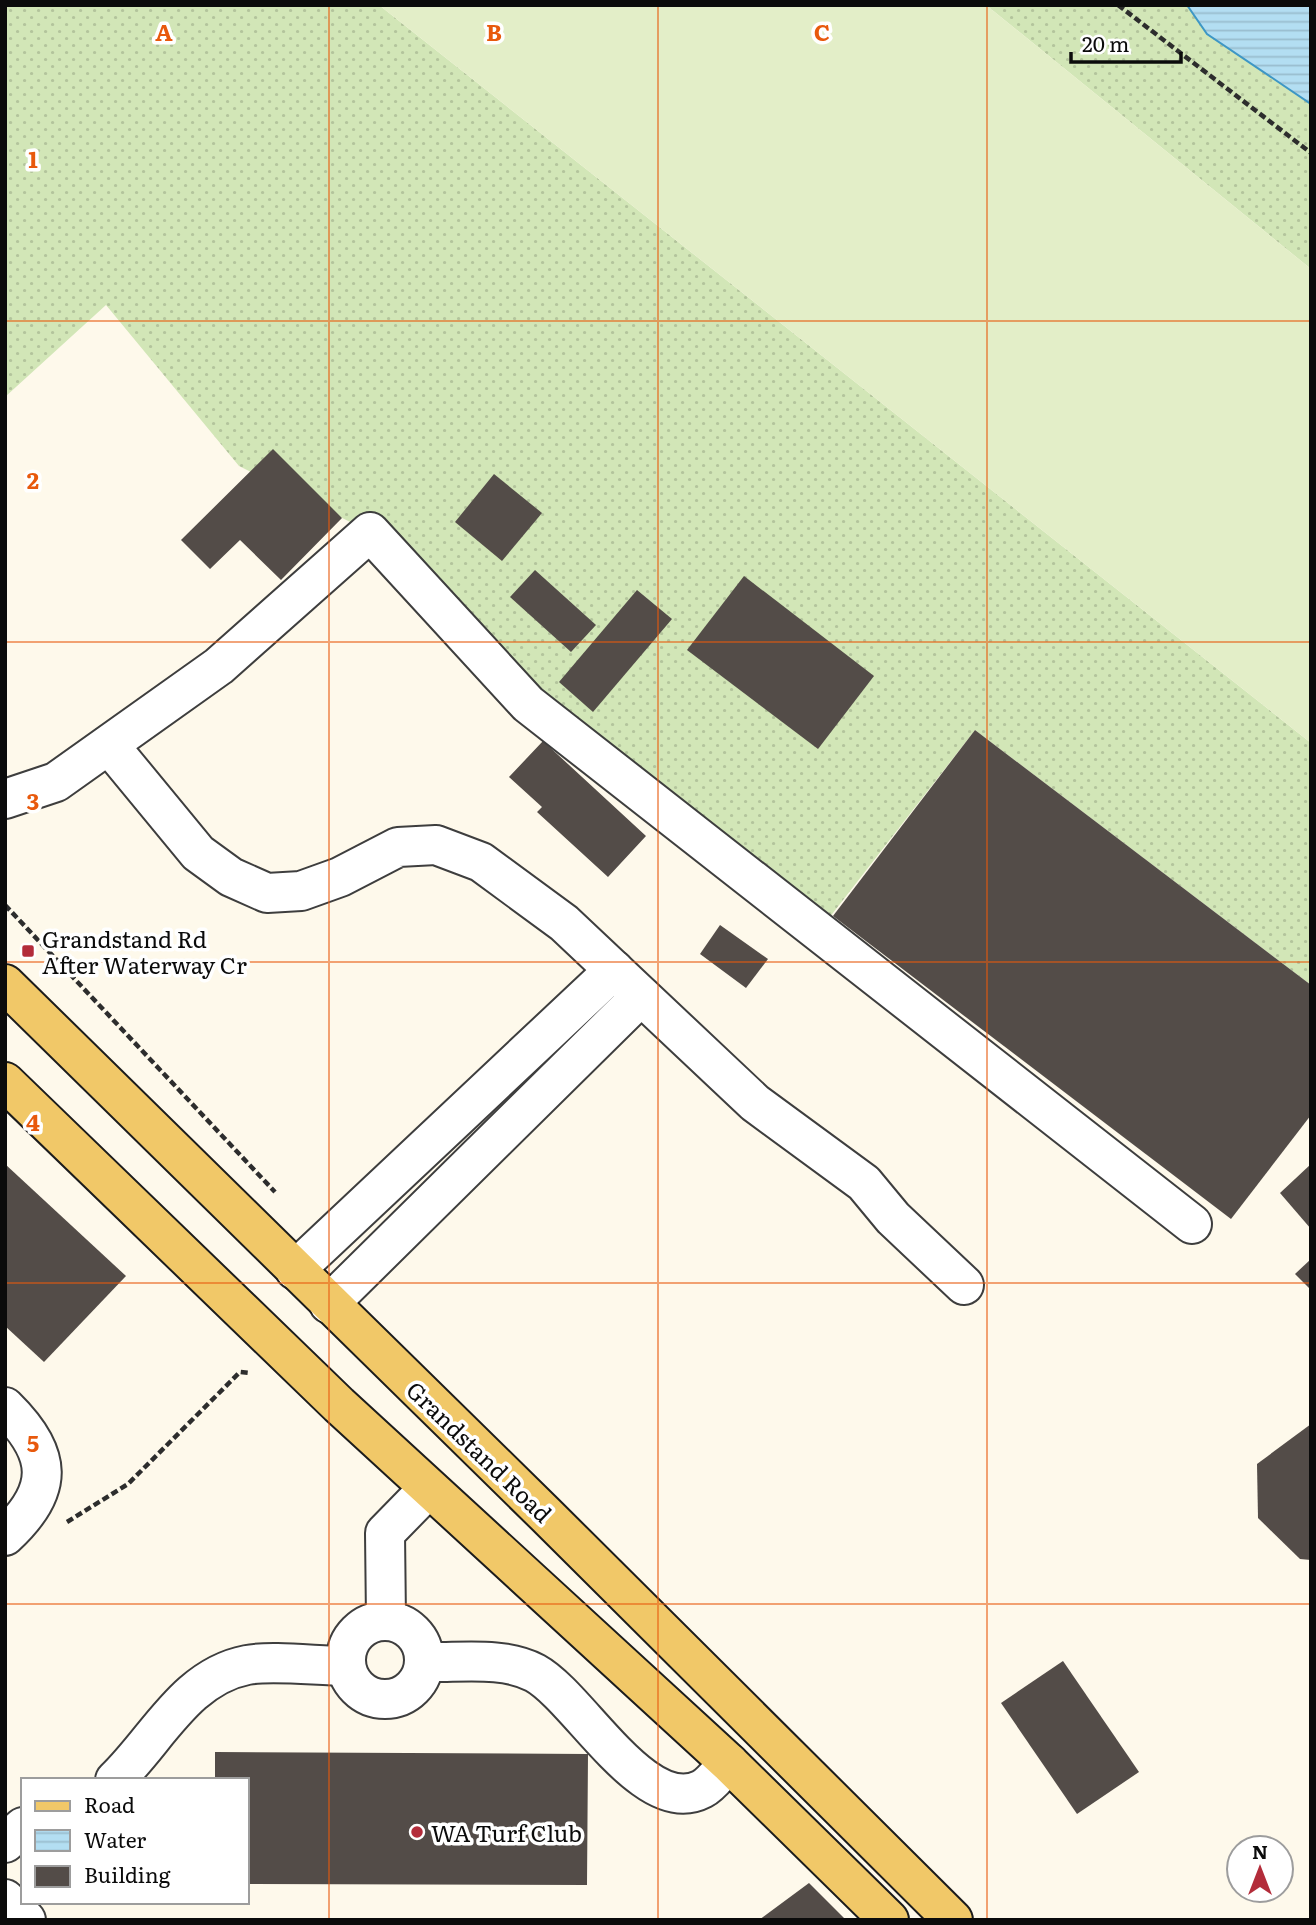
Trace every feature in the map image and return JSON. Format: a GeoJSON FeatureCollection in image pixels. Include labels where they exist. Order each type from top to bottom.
{"type":"FeatureCollection","features":[{"type":"Feature","properties":{"kind":"main road","name":"Grandstand Road"},"geometry":{"type":"LineString","coordinates":[[5,984],[546,1515],[953,1920]]}},
{"type":"Feature","properties":{"kind":"main road"},"geometry":{"type":"LineString","coordinates":[[5,1082],[428,1489],[729,1763],[889,1920]]}},
{"type":"Feature","properties":{"kind":"street"},"geometry":{"type":"LineString","coordinates":[[5,799],[56,782],[219,666],[370,532],[528,704],[1192,1224]]}},
{"type":"Feature","properties":{"kind":"street"},"geometry":{"type":"LineString","coordinates":[[109,745],[198,853],[231,877],[267,893],[301,891],[340,877],[398,847],[436,845],[481,862],[564,923],[755,1103],[864,1183],[893,1218],[964,1285]]}},
{"type":"Feature","properties":{"kind":"street"},"geometry":{"type":"LineString","coordinates":[[295,1270],[628,983]]}},
{"type":"Feature","properties":{"kind":"street"},"geometry":{"type":"LineString","coordinates":[[329,1304],[628,983]]}},
{"type":"Feature","properties":{"kind":"street"},"geometry":{"type":"LineString","coordinates":[[5,1407],[23,1424],[38,1446],[43,1474],[38,1497],[26,1517],[5,1536]]}},
{"type":"Feature","properties":{"kind":"street"},"geometry":{"type":"LineString","coordinates":[[386,1620],[385,1533],[428,1489]]}},
{"type":"Feature","properties":{"kind":"street"},"geometry":{"type":"LineString","coordinates":[[386,1620],[412,1631],[419,1640],[425,1662],[421,1676],[413,1687],[402,1696],[389,1699],[368,1696],[355,1687],[345,1666],[346,1652],[355,1634],[365,1625],[386,1620]]}},
{"type":"Feature","properties":{"kind":"street"},"geometry":{"type":"LineString","coordinates":[[425,1662],[508,1663],[537,1674],[647,1782],[676,1795],[702,1789],[729,1763]]}},
{"type":"Feature","properties":{"kind":"street"},"geometry":{"type":"LineString","coordinates":[[116,1778],[185,1699],[216,1676],[248,1664],[345,1666]]}},
{"type":"Feature","properties":{"kind":"street"},"geometry":{"type":"LineString","coordinates":[[5,1843],[21,1830]]}},
{"type":"Feature","properties":{"kind":"street"},"geometry":{"type":"LineString","coordinates":[[5,1899],[26,1920]]}},
{"type":"Feature","properties":{"kind":"path"},"geometry":{"type":"LineString","coordinates":[[1118,5],[1311,153]]}},
{"type":"Feature","properties":{"kind":"path"},"geometry":{"type":"LineString","coordinates":[[5,905],[277,1193]]}},
{"type":"Feature","properties":{"kind":"path"},"geometry":{"type":"LineString","coordinates":[[65,1524],[128,1484],[240,1372],[259,1375]]}},
{"type":"Feature","properties":{"kind":"green space"},"geometry":{"type":"Polygon","coordinates":[[[5,5],[379,5],[1311,743],[1311,985],[975,730],[819,931],[528,704],[370,532],[239,466],[106,305],[5,397],[5,5]]]}},
{"type":"Feature","properties":{"kind":"green space"},"geometry":{"type":"Polygon","coordinates":[[[379,5],[986,5],[1311,269],[1311,743],[379,5]]]}},
{"type":"Feature","properties":{"kind":"green space"},"geometry":{"type":"Polygon","coordinates":[[[986,5],[1311,5],[1311,269],[986,5]]]}},
{"type":"Feature","properties":{"kind":"water"},"geometry":{"type":"Polygon","coordinates":[[[1187,5],[1311,5],[1311,104],[1207,34],[1187,5]]]}},
{"type":"Feature","properties":{"kind":"building"},"geometry":{"type":"Polygon","coordinates":[[[273,449],[342,518],[281,580],[240,540],[210,569],[181,540],[273,449]]]}},
{"type":"Feature","properties":{"kind":"building"},"geometry":{"type":"Polygon","coordinates":[[[494,474],[542,513],[502,561],[455,522],[494,474]]]}},
{"type":"Feature","properties":{"kind":"building"},"geometry":{"type":"Polygon","coordinates":[[[535,570],[596,625],[571,652],[510,597],[535,570]]]}},
{"type":"Feature","properties":{"kind":"building"},"geometry":{"type":"Polygon","coordinates":[[[744,576],[874,676],[818,749],[687,650],[744,576]]]}},
{"type":"Feature","properties":{"kind":"building"},"geometry":{"type":"Polygon","coordinates":[[[637,590],[672,619],[593,712],[559,682],[637,590]]]}},
{"type":"Feature","properties":{"kind":"building"},"geometry":{"type":"Polygon","coordinates":[[[975,730],[1311,985],[1311,1115],[1231,1219],[833,916],[975,730]]]}},
{"type":"Feature","properties":{"kind":"building"},"geometry":{"type":"Polygon","coordinates":[[[543,741],[646,836],[608,877],[537,812],[542,807],[509,777],[543,741]]]}},
{"type":"Feature","properties":{"kind":"building"},"geometry":{"type":"Polygon","coordinates":[[[720,925],[768,959],[746,988],[700,954],[720,925]]]}},
{"type":"Feature","properties":{"kind":"building"},"geometry":{"type":"Polygon","coordinates":[[[5,1164],[126,1276],[44,1362],[5,1326],[5,1164]]]}},
{"type":"Feature","properties":{"kind":"building"},"geometry":{"type":"Polygon","coordinates":[[[1311,1164],[1311,1229],[1280,1193],[1311,1164]]]}},
{"type":"Feature","properties":{"kind":"building"},"geometry":{"type":"Polygon","coordinates":[[[1311,1259],[1311,1290],[1295,1274],[1311,1259]]]}},
{"type":"Feature","properties":{"kind":"building"},"geometry":{"type":"Polygon","coordinates":[[[1311,1424],[1311,1560],[1300,1559],[1258,1518],[1257,1464],[1311,1424]]]}},
{"type":"Feature","properties":{"kind":"building"},"geometry":{"type":"Polygon","coordinates":[[[1063,1661],[1139,1772],[1077,1814],[1001,1703],[1063,1661]]]}},
{"type":"Feature","properties":{"kind":"building","name":"WA Turf Club"},"geometry":{"type":"Polygon","coordinates":[[[215,1752],[588,1754],[587,1885],[248,1884],[248,1778],[215,1778],[215,1752]]]}},
{"type":"Feature","properties":{"kind":"building"},"geometry":{"type":"Polygon","coordinates":[[[809,1883],[846,1920],[759,1920],[809,1883]]]}},
{"type":"Feature","properties":{"kind":"place","name":"Grandstand Rd After Waterway Cr"},"geometry":{"type":"Point","coordinates":[28,951]}},
{"type":"Feature","properties":{"kind":"place","name":"WA Turf Club"},"geometry":{"type":"Point","coordinates":[417,1832]}}]}
